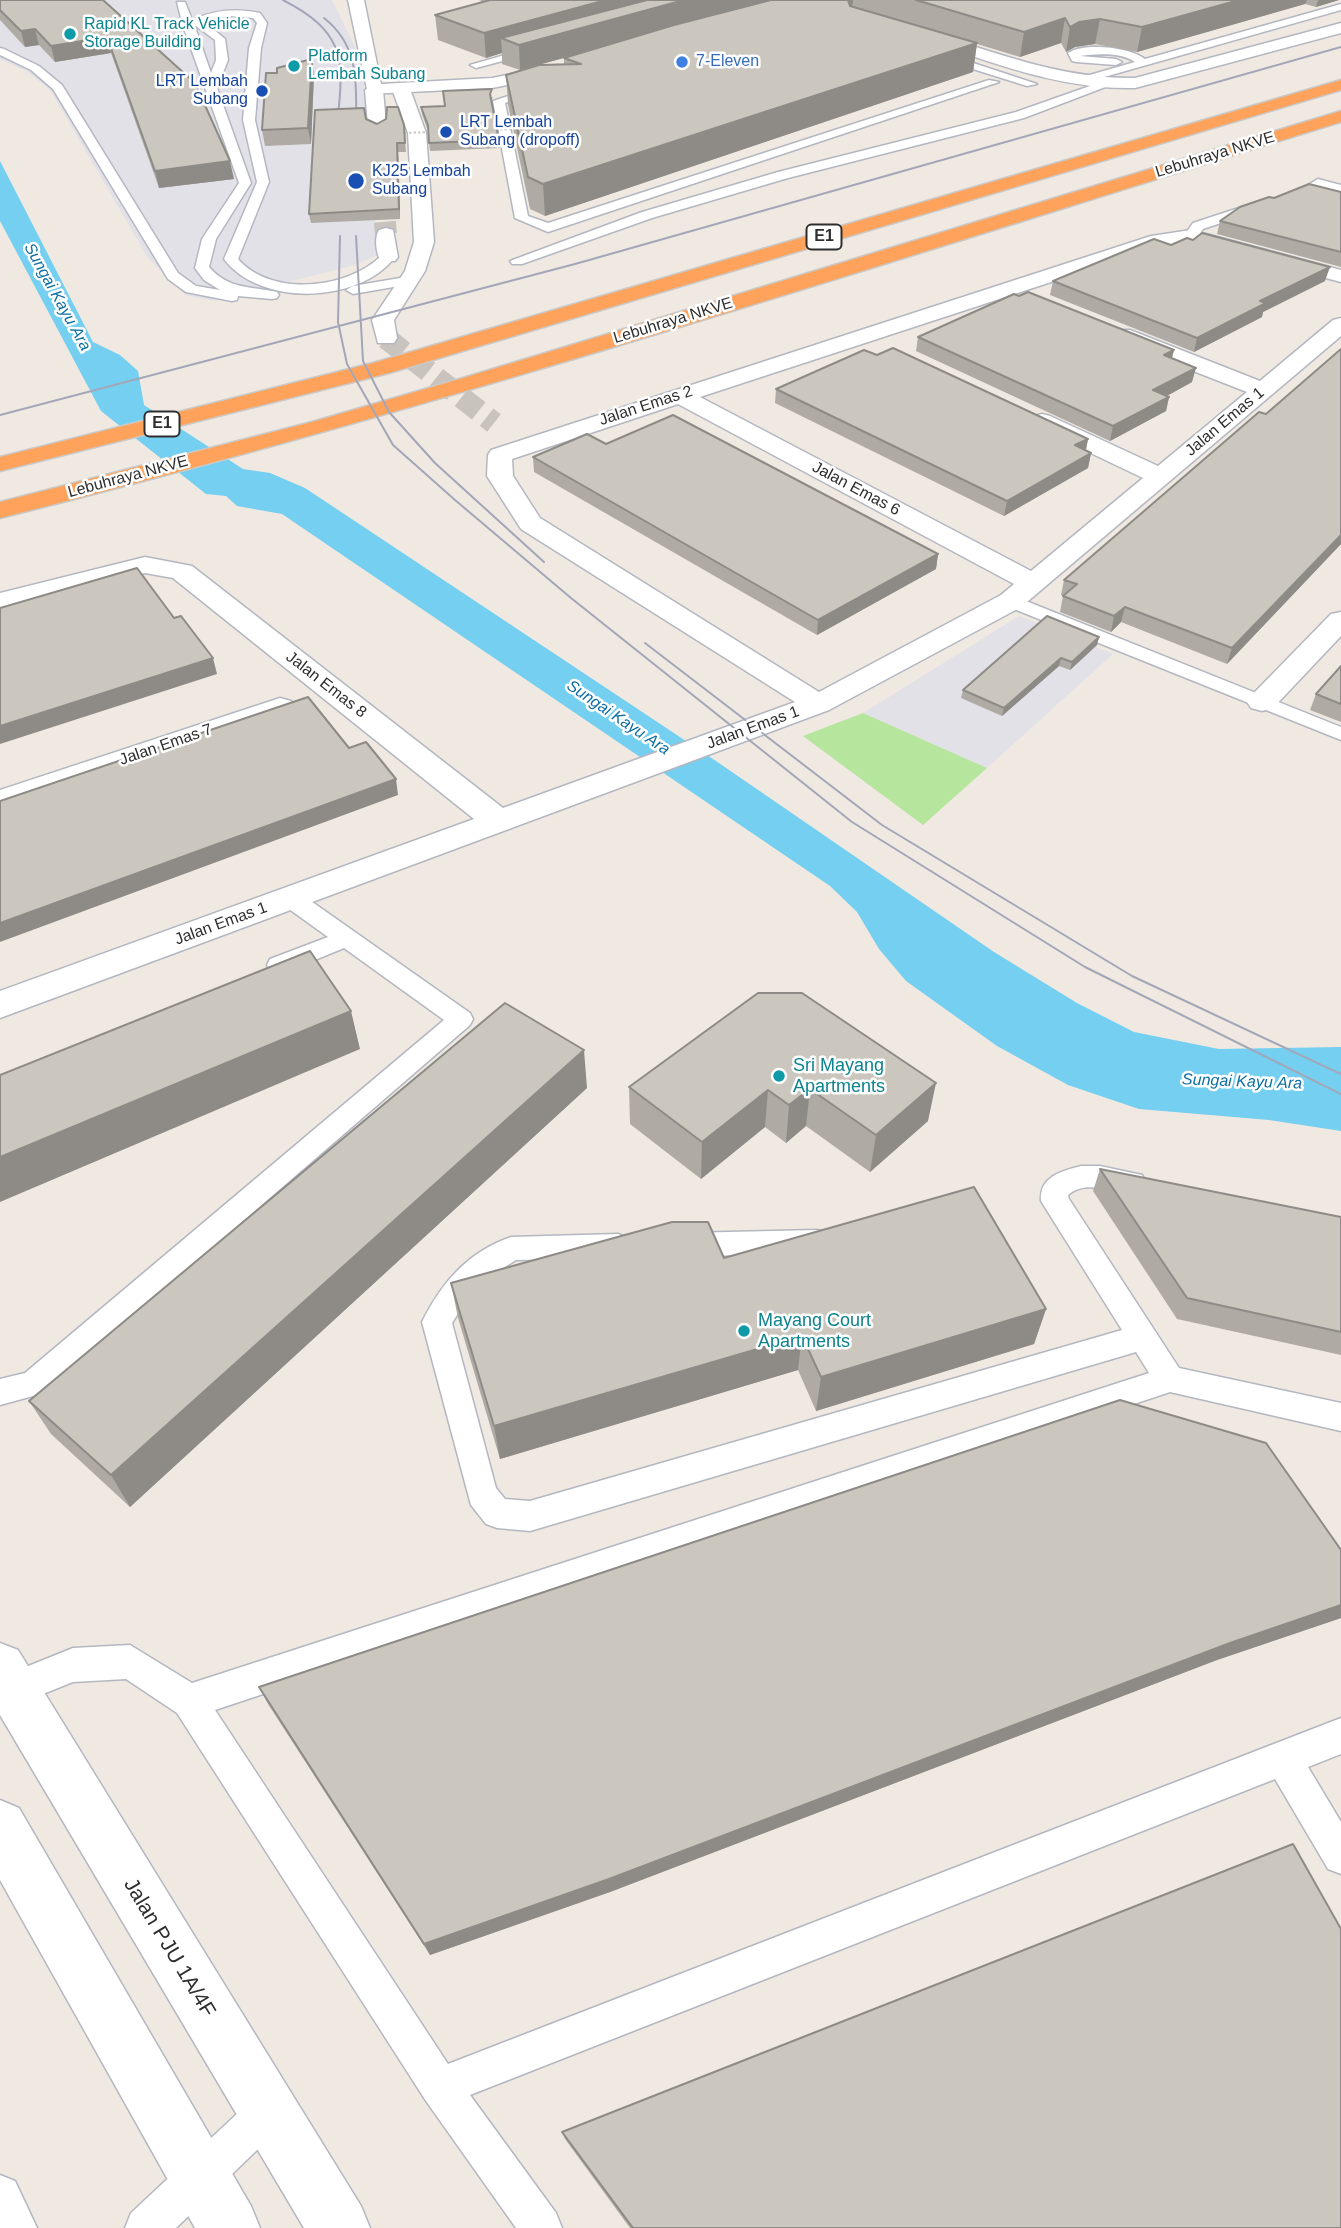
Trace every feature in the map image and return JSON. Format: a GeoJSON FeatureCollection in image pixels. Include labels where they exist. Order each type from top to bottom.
{"type":"FeatureCollection","features":[{"type":"Feature","properties":{"kind":"highway","name":"Lebuhraya NKVE"},"geometry":{"type":"LineString","coordinates":[[8,462],[407,361],[1341,85]]}},
{"type":"Feature","properties":{"kind":"highway","name":"Lebuhraya NKVE"},"geometry":{"type":"LineString","coordinates":[[0,510],[321,427],[1341,116]]}},
{"type":"Feature","properties":{"kind":"street"},"geometry":{"type":"LineString","coordinates":[[356,0],[374,87],[377,125]]}},
{"type":"Feature","properties":{"kind":"street"},"geometry":{"type":"LineString","coordinates":[[365,0],[379,30]]}},
{"type":"Feature","properties":{"kind":"street"},"geometry":{"type":"LineString","coordinates":[[830,2],[868,18],[1052,74],[1099,82],[1135,83],[1341,28]]}},
{"type":"Feature","properties":{"kind":"street"},"geometry":{"type":"LineString","coordinates":[[868,18],[1099,82]]}},
{"type":"Feature","properties":{"kind":"street"},"geometry":{"type":"LineString","coordinates":[[374,87],[400,87],[568,69]]}},
{"type":"Feature","properties":{"kind":"street"},"geometry":{"type":"LineString","coordinates":[[400,87],[427,92],[462,85],[514,80],[568,69]]}},
{"type":"Feature","properties":{"kind":"street"},"geometry":{"type":"LineString","coordinates":[[386,338],[383,320],[421,257],[424,242],[417,133],[400,87]]}},
{"type":"Feature","properties":{"kind":"street"},"geometry":{"type":"LineString","coordinates":[[1312,187],[1341,191]]}},
{"type":"Feature","properties":{"kind":"street"},"geometry":{"type":"LineString","coordinates":[[386,234],[388,257]]}},
{"type":"Feature","properties":{"kind":"street"},"geometry":{"type":"LineString","coordinates":[[1191,236],[1341,276]]}},
{"type":"Feature","properties":{"kind":"street","name":"Jalan Emas 2"},"geometry":{"type":"LineString","coordinates":[[818,704],[530,523],[500,476],[500,455],[1158,240],[1191,236]]}},
{"type":"Feature","properties":{"kind":"street"},"geometry":{"type":"LineString","coordinates":[[1010,290],[1035,300]]}},
{"type":"Feature","properties":{"kind":"street","name":"Jalan Emas 1"},"geometry":{"type":"LineString","coordinates":[[0,1005],[818,704],[1011,601],[1341,324]]}},
{"type":"Feature","properties":{"kind":"street"},"geometry":{"type":"LineString","coordinates":[[1098,325],[1263,390]]}},
{"type":"Feature","properties":{"kind":"street"},"geometry":{"type":"LineString","coordinates":[[862,337],[894,352]]}},
{"type":"Feature","properties":{"kind":"street","name":"Jalan Emas 6"},"geometry":{"type":"LineString","coordinates":[[678,395],[1033,583]]}},
{"type":"Feature","properties":{"kind":"street"},"geometry":{"type":"LineString","coordinates":[[1021,411],[1160,476]]}},
{"type":"Feature","properties":{"kind":"street"},"geometry":{"type":"LineString","coordinates":[[505,431],[527,445]]}},
{"type":"Feature","properties":{"kind":"street","name":"Jalan Emas 8"},"geometry":{"type":"LineString","coordinates":[[0,601],[145,565],[182,572],[499,822]]}},
{"type":"Feature","properties":{"kind":"street"},"geometry":{"type":"LineString","coordinates":[[1262,702],[1341,620]]}},
{"type":"Feature","properties":{"kind":"street","name":"Jalan Emas 7"},"geometry":{"type":"LineString","coordinates":[[0,801],[332,690]]}},
{"type":"Feature","properties":{"kind":"street","name":"Jalan PJU 1A/4F"},"geometry":{"type":"LineString","coordinates":[[6,1679],[339,2228]]}},
{"type":"Feature","properties":{"kind":"street"},"geometry":{"type":"LineString","coordinates":[[0,1827],[215,2203]]}},
{"type":"Feature","properties":{"kind":"lane"},"geometry":{"type":"LineString","coordinates":[[181,4],[192,23],[211,88],[245,183],[209,239],[202,268],[215,284],[237,292],[279,295]]}},
{"type":"Feature","properties":{"kind":"lane"},"geometry":{"type":"LineString","coordinates":[[868,18],[894,5],[907,9]]}},
{"type":"Feature","properties":{"kind":"lane"},"geometry":{"type":"LineString","coordinates":[[517,261],[648,215],[783,175],[1020,115],[1139,62],[1341,7]]}},
{"type":"Feature","properties":{"kind":"lane"},"geometry":{"type":"LineString","coordinates":[[192,23],[228,12],[256,15],[262,23],[255,48],[249,120],[263,182],[231,259],[238,271],[257,281],[280,287],[303,288],[347,282],[374,272],[388,257]]}},
{"type":"Feature","properties":{"kind":"lane"},"geometry":{"type":"LineString","coordinates":[[192,23],[220,39],[222,60],[211,88]]}},
{"type":"Feature","properties":{"kind":"lane"},"geometry":{"type":"LineString","coordinates":[[476,65],[551,45]]}},
{"type":"Feature","properties":{"kind":"lane"},"geometry":{"type":"LineString","coordinates":[[0,51],[35,68],[58,87],[173,276],[191,289],[227,297],[330,293],[406,281]]}},
{"type":"Feature","properties":{"kind":"lane"},"geometry":{"type":"LineString","coordinates":[[929,52],[1031,84]]}},
{"type":"Feature","properties":{"kind":"lane"},"geometry":{"type":"LineString","coordinates":[[568,69],[499,101],[522,218],[548,228],[993,82]]}},
{"type":"Feature","properties":{"kind":"lane"},"geometry":{"type":"LineString","coordinates":[[1009,92],[1052,74]]}},
{"type":"Feature","properties":{"kind":"lane"},"geometry":{"type":"LineString","coordinates":[[872,123],[904,128]]}},
{"type":"Feature","properties":{"kind":"lane"},"geometry":{"type":"LineString","coordinates":[[1191,236],[1198,226],[1270,201]]}},
{"type":"Feature","properties":{"kind":"lane"},"geometry":{"type":"LineString","coordinates":[[1011,601],[1341,734]]}},
{"type":"Feature","properties":{"kind":"lane"},"geometry":{"type":"LineString","coordinates":[[0,1392],[33,1384],[461,1019],[290,898]]}},
{"type":"Feature","properties":{"kind":"lane"},"geometry":{"type":"LineString","coordinates":[[261,973],[345,939]]}},
{"type":"Feature","properties":{"kind":"lane"},"geometry":{"type":"LineString","coordinates":[[1152,1187],[1085,1174],[1067,1180],[1054,1191],[1055,1201],[1170,1379]]}},
{"type":"Feature","properties":{"kind":"lane"},"geometry":{"type":"LineString","coordinates":[[839,1240],[510,1249],[466,1277],[437,1322],[482,1494],[497,1513],[530,1516],[1143,1337]]}},
{"type":"Feature","properties":{"kind":"lane"},"geometry":{"type":"LineString","coordinates":[[189,1701],[1170,1379],[1341,1417]]}},
{"type":"Feature","properties":{"kind":"lane"},"geometry":{"type":"LineString","coordinates":[[6,1679],[73,1665],[130,1662],[189,1701],[440,2087],[541,2228]]}},
{"type":"Feature","properties":{"kind":"lane"},"geometry":{"type":"LineString","coordinates":[[440,2087],[1341,1737]]}},
{"type":"Feature","properties":{"kind":"lane"},"geometry":{"type":"LineString","coordinates":[[1284,1761],[1341,1856]]}},
{"type":"Feature","properties":{"kind":"lane"},"geometry":{"type":"LineString","coordinates":[[146,2228],[215,2203],[268,2112]]}},
{"type":"Feature","properties":{"kind":"lane"},"geometry":{"type":"LineString","coordinates":[[0,2196],[16,2228]]}},
{"type":"Feature","properties":{"kind":"path"},"geometry":{"type":"LineString","coordinates":[[486,130],[511,129]]}},
{"type":"Feature","properties":{"kind":"path"},"geometry":{"type":"LineString","coordinates":[[397,134],[436,132]]}},
{"type":"Feature","properties":{"kind":"shaded area"},"geometry":{"type":"Polygon","coordinates":[[[0,0],[332,0],[362,61],[378,255],[351,266],[214,301],[185,295],[148,258],[50,90],[26,71],[0,59],[0,0]]]}},
{"type":"Feature","properties":{"kind":"shaded area"},"geometry":{"type":"Polygon","coordinates":[[[1019,616],[1113,654],[987,768],[863,713],[1019,616]]]}},
{"type":"Feature","properties":{"kind":"green space"},"geometry":{"type":"Polygon","coordinates":[[[863,713],[987,768],[923,825],[803,736],[863,713]]]}},
{"type":"Feature","properties":{"kind":"water","name":"Sungai Kayu Ara"},"geometry":{"type":"Polygon","coordinates":[[[0,161],[93,342],[120,355],[138,371],[144,405],[243,469],[270,473],[305,488],[716,761],[994,952],[1077,1003],[1134,1032],[1219,1049],[1341,1047],[1341,1131],[1269,1120],[1139,1109],[1068,1085],[997,1046],[906,981],[879,949],[857,912],[830,886],[282,514],[237,506],[226,496],[206,494],[101,411],[0,221],[0,161]]]}},
{"type":"Feature","properties":{"kind":"building"},"geometry":{"type":"Polygon","coordinates":[[[0,0],[103,0],[195,83],[230,161],[155,171],[107,37],[51,46],[35,29],[21,31],[0,10],[0,0]]]}},
{"type":"Feature","properties":{"kind":"building"},"geometry":{"type":"Polygon","coordinates":[[[490,0],[606,0],[484,33],[435,15],[490,0]]]}},
{"type":"Feature","properties":{"kind":"building"},"geometry":{"type":"Polygon","coordinates":[[[647,0],[684,0],[519,45],[501,38],[647,0]]]}},
{"type":"Feature","properties":{"kind":"building"},"geometry":{"type":"Polygon","coordinates":[[[771,0],[848,0],[850,6],[977,43],[543,184],[528,177],[506,75],[539,65],[581,64],[564,58],[771,0]]]}},
{"type":"Feature","properties":{"kind":"building"},"geometry":{"type":"Polygon","coordinates":[[[916,0],[1239,0],[1142,27],[1100,19],[1079,22],[1070,27],[1065,18],[1024,32],[916,0]]]}},
{"type":"Feature","properties":{"kind":"building"},"geometry":{"type":"Polygon","coordinates":[[[312,59],[308,128],[262,130],[266,73],[277,73],[277,68],[312,59]]]}},
{"type":"Feature","properties":{"kind":"building"},"geometry":{"type":"Polygon","coordinates":[[[492,89],[490,94],[499,140],[429,143],[428,125],[421,107],[445,106],[443,91],[492,89]]]}},
{"type":"Feature","properties":{"kind":"building","name":"KJ25 Lembah Subang"},"geometry":{"type":"Polygon","coordinates":[[[387,107],[398,107],[404,125],[405,143],[397,143],[399,209],[309,214],[315,110],[364,108],[366,119],[377,124],[386,119],[387,107]]]}},
{"type":"Feature","properties":{"kind":"building"},"geometry":{"type":"Polygon","coordinates":[[[1309,184],[1341,192],[1341,252],[1220,221],[1240,207],[1269,197],[1274,198],[1309,184]]]}},
{"type":"Feature","properties":{"kind":"building"},"geometry":{"type":"Polygon","coordinates":[[[1202,233],[1330,267],[1260,301],[1266,303],[1197,338],[1053,281],[1154,239],[1171,245],[1187,238],[1193,240],[1202,233]]]}},
{"type":"Feature","properties":{"kind":"building"},"geometry":{"type":"Polygon","coordinates":[[[1028,292],[1174,350],[1164,355],[1196,368],[1153,390],[1169,397],[1113,426],[918,337],[1014,294],[1019,296],[1028,292]]]}},
{"type":"Feature","properties":{"kind":"building"},"geometry":{"type":"Polygon","coordinates":[[[893,348],[1088,439],[1075,445],[1091,453],[1007,501],[776,389],[864,350],[877,355],[893,348]]]}},
{"type":"Feature","properties":{"kind":"building"},"geometry":{"type":"Polygon","coordinates":[[[1341,349],[1341,535],[1232,648],[1125,607],[1114,616],[1063,596],[1077,584],[1064,580],[1259,412],[1266,414],[1341,349]]]}},
{"type":"Feature","properties":{"kind":"building"},"geometry":{"type":"Polygon","coordinates":[[[673,415],[938,554],[818,620],[533,457],[587,434],[606,444],[673,415]]]}},
{"type":"Feature","properties":{"kind":"building"},"geometry":{"type":"Polygon","coordinates":[[[137,568],[174,618],[181,616],[213,658],[0,726],[0,608],[137,568]]]}},
{"type":"Feature","properties":{"kind":"building"},"geometry":{"type":"Polygon","coordinates":[[[1047,616],[1099,637],[1072,662],[1061,658],[1004,708],[963,690],[1047,616]]]}},
{"type":"Feature","properties":{"kind":"building"},"geometry":{"type":"Polygon","coordinates":[[[1341,666],[1341,704],[1316,694],[1341,666]]]}},
{"type":"Feature","properties":{"kind":"building"},"geometry":{"type":"Polygon","coordinates":[[[308,697],[349,748],[366,742],[396,779],[0,923],[0,801],[308,697]]]}},
{"type":"Feature","properties":{"kind":"building"},"geometry":{"type":"Polygon","coordinates":[[[310,951],[351,1011],[0,1157],[0,1075],[310,951]]]}},
{"type":"Feature","properties":{"kind":"building"},"geometry":{"type":"Polygon","coordinates":[[[758,993],[802,993],[936,1083],[876,1135],[810,1089],[789,1105],[768,1090],[702,1142],[629,1087],[758,993]]]}},
{"type":"Feature","properties":{"kind":"building"},"geometry":{"type":"Polygon","coordinates":[[[505,1003],[584,1050],[111,1475],[29,1401],[505,1003]]]}},
{"type":"Feature","properties":{"kind":"building"},"geometry":{"type":"Polygon","coordinates":[[[1100,1169],[1341,1217],[1341,1332],[1187,1298],[1100,1169]]]}},
{"type":"Feature","properties":{"kind":"building","name":"Mayang Court Apartments"},"geometry":{"type":"Polygon","coordinates":[[[974,1187],[1046,1309],[821,1377],[802,1336],[494,1426],[451,1283],[672,1222],[708,1222],[724,1258],[974,1187]]]}},
{"type":"Feature","properties":{"kind":"building"},"geometry":{"type":"Polygon","coordinates":[[[1120,1400],[1266,1443],[1341,1550],[1341,1605],[1230,1643],[609,1879],[424,1944],[259,1687],[1120,1400]]]}},
{"type":"Feature","properties":{"kind":"building"},"geometry":{"type":"Polygon","coordinates":[[[1293,1844],[1341,1929],[1341,2228],[633,2228],[562,2132],[1293,1844]]]}},
{"type":"Feature","properties":{"kind":"tunnel"},"geometry":{"type":"LineString","coordinates":[[380,166],[382,192]]}},
{"type":"Feature","properties":{"kind":"tunnel"},"geometry":{"type":"LineString","coordinates":[[382,190],[386,234]]}},
{"type":"Feature","properties":{"kind":"tunnel"},"geometry":{"type":"LineString","coordinates":[[386,338],[494,423]]}},
{"type":"Feature","properties":{"kind":"tram line"},"geometry":{"type":"LineString","coordinates":[[283,0],[317,22],[335,46],[341,76],[338,115]]}},
{"type":"Feature","properties":{"kind":"tram line"},"geometry":{"type":"LineString","coordinates":[[324,18],[343,38],[348,49],[355,74],[356,114]]}},
{"type":"Feature","properties":{"kind":"tram line"},"geometry":{"type":"LineString","coordinates":[[361,320],[575,264],[1341,47]]}},
{"type":"Feature","properties":{"kind":"tram line"},"geometry":{"type":"LineString","coordinates":[[339,326],[340,236]]}},
{"type":"Feature","properties":{"kind":"tram line"},"geometry":{"type":"LineString","coordinates":[[356,236],[361,320]]}},
{"type":"Feature","properties":{"kind":"tram line"},"geometry":{"type":"LineString","coordinates":[[339,326],[361,320]]}},
{"type":"Feature","properties":{"kind":"tram line"},"geometry":{"type":"LineString","coordinates":[[361,320],[363,361],[389,412],[435,463],[544,562]]}},
{"type":"Feature","properties":{"kind":"tram line"},"geometry":{"type":"LineString","coordinates":[[0,415],[339,326]]}},
{"type":"Feature","properties":{"kind":"tram line"},"geometry":{"type":"LineString","coordinates":[[339,326],[347,364],[393,445],[571,598],[852,822],[1085,967],[1341,1094]]}},
{"type":"Feature","properties":{"kind":"tram line"},"geometry":{"type":"LineString","coordinates":[[645,643],[882,825],[1132,976],[1341,1074]]}},
{"type":"Feature","properties":{"kind":"place","name":"Rapid KL Track Vehicle Storage Building"},"geometry":{"type":"Point","coordinates":[70,34]}},
{"type":"Feature","properties":{"kind":"place","name":"7-Eleven"},"geometry":{"type":"Point","coordinates":[682,62]}},
{"type":"Feature","properties":{"kind":"place","name":"Platform Lembah Subang"},"geometry":{"type":"Point","coordinates":[294,66]}},
{"type":"Feature","properties":{"kind":"place","name":"LRT Lembah Subang"},"geometry":{"type":"Point","coordinates":[262,91]}},
{"type":"Feature","properties":{"kind":"place","name":"LRT Lembah Subang (dropoff)"},"geometry":{"type":"Point","coordinates":[446,132]}},
{"type":"Feature","properties":{"kind":"place","name":"KJ25 Lembah Subang"},"geometry":{"type":"Point","coordinates":[356,181]}},
{"type":"Feature","properties":{"kind":"place","name":"Sri Mayang Apartments"},"geometry":{"type":"Point","coordinates":[779,1076]}},
{"type":"Feature","properties":{"kind":"place","name":"Mayang Court Apartments"},"geometry":{"type":"Point","coordinates":[744,1331]}}]}
